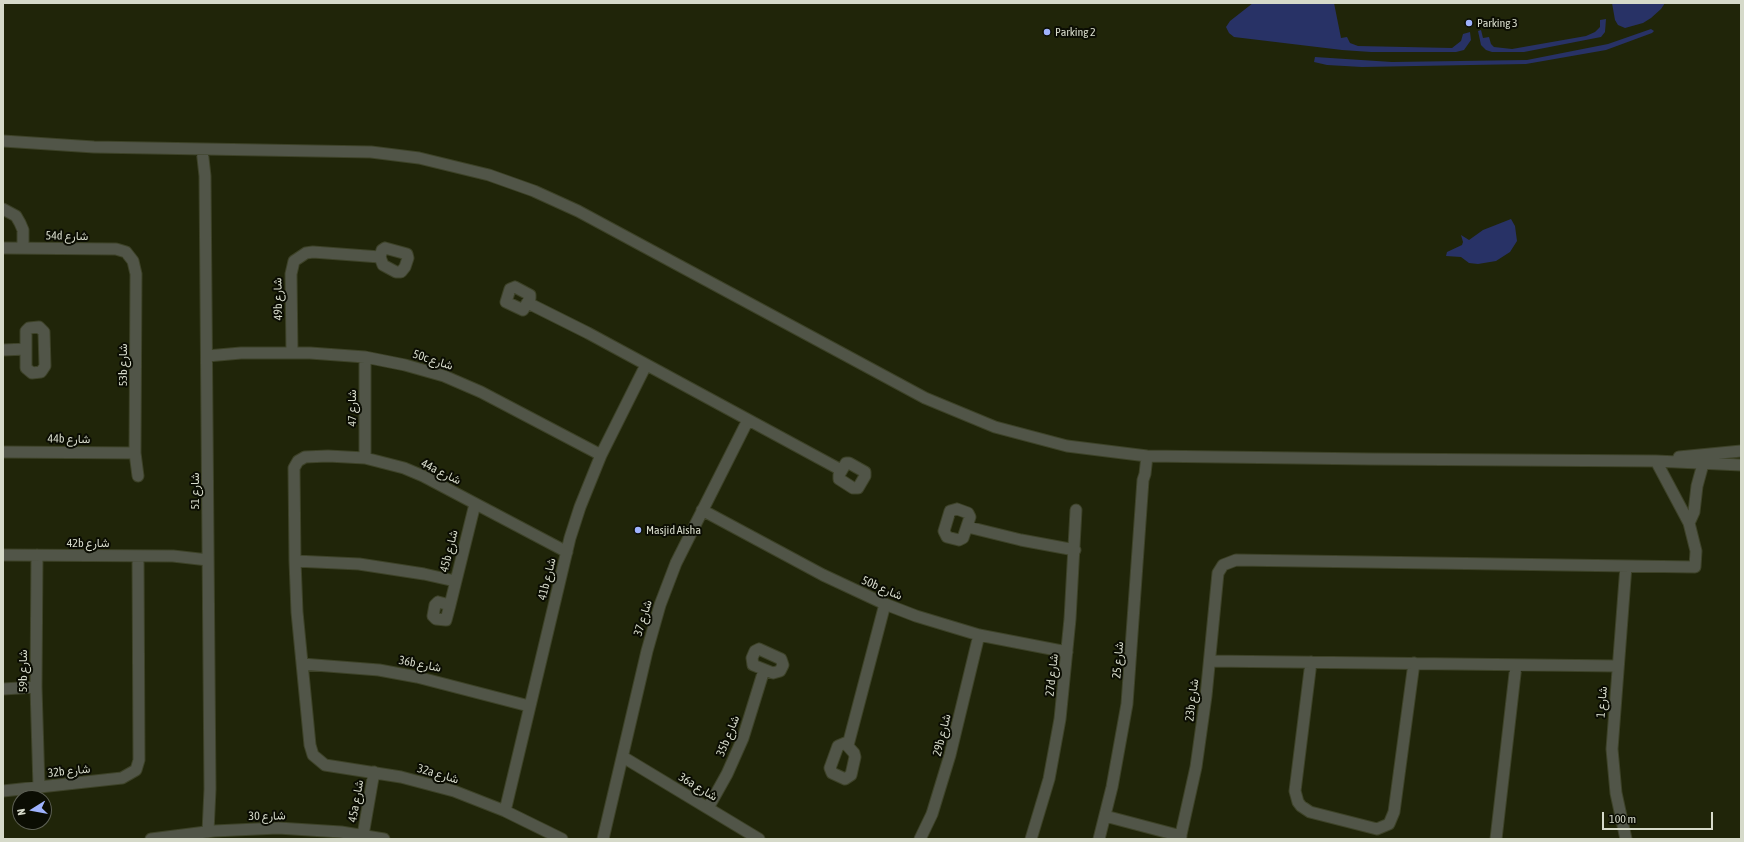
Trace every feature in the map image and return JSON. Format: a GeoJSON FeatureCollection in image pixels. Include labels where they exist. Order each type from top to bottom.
{"type":"FeatureCollection","features":[{"type":"Feature","properties":{"kind":"street"},"geometry":{"type":"LineString","coordinates":[[3,140],[94,147],[371,152],[419,158],[489,175],[534,191],[578,211],[919,395],[960,414],[1002,429],[1060,444],[1104,452],[1144,455],[1371,459],[1656,461],[1741,465]]}},
{"type":"Feature","properties":{"kind":"street","name":"شارع 51"},"geometry":{"type":"LineString","coordinates":[[205,149],[208,167],[205,176],[211,832]]}},
{"type":"Feature","properties":{"kind":"street"},"geometry":{"type":"LineString","coordinates":[[3,209],[16,216],[20,223],[23,230],[23,248]]}},
{"type":"Feature","properties":{"kind":"street","name":"54d شارع"},"geometry":{"type":"LineString","coordinates":[[3,248],[116,249],[130,255]]}},
{"type":"Feature","properties":{"kind":"street","name":"49b شارع"},"geometry":{"type":"LineString","coordinates":[[292,353],[291,274],[294,261],[299,256],[313,252],[380,257]]}},
{"type":"Feature","properties":{"kind":"street","name":"53b شارع"},"geometry":{"type":"LineString","coordinates":[[130,255],[136,274],[135,453],[138,476]]}},
{"type":"Feature","properties":{"kind":"street"},"geometry":{"type":"LineString","coordinates":[[528,303],[841,470]]}},
{"type":"Feature","properties":{"kind":"street"},"geometry":{"type":"LineString","coordinates":[[3,350],[26,349]]}},
{"type":"Feature","properties":{"kind":"street","name":"50c شارع"},"geometry":{"type":"LineString","coordinates":[[207,353],[292,353],[365,357],[405,365],[463,384],[600,455]]}},
{"type":"Feature","properties":{"kind":"street","name":"شارع 47"},"geometry":{"type":"LineString","coordinates":[[365,357],[365,458]]}},
{"type":"Feature","properties":{"kind":"street","name":"41b شارع"},"geometry":{"type":"LineString","coordinates":[[505,811],[529,706],[567,552],[580,507],[600,455],[646,365]]}},
{"type":"Feature","properties":{"kind":"street","name":"شارع 37"},"geometry":{"type":"LineString","coordinates":[[603,839],[656,620],[676,563],[748,420]]}},
{"type":"Feature","properties":{"kind":"street"},"geometry":{"type":"LineString","coordinates":[[1656,461],[1741,451]]}},
{"type":"Feature","properties":{"kind":"street","name":"44b شارع"},"geometry":{"type":"LineString","coordinates":[[3,452],[135,453]]}},
{"type":"Feature","properties":{"kind":"street","name":"شارع 25"},"geometry":{"type":"LineString","coordinates":[[1099,839],[1118,757],[1128,696],[1143,480],[1146,474],[1144,455]]}},
{"type":"Feature","properties":{"kind":"street","name":"44a شارع"},"geometry":{"type":"LineString","coordinates":[[295,561],[293,476],[295,464],[301,459],[309,457],[334,456],[365,458],[410,471],[567,552]]}},
{"type":"Feature","properties":{"kind":"street"},"geometry":{"type":"LineString","coordinates":[[1626,566],[1694,567],[1696,551],[1689,523],[1656,461]]}},
{"type":"Feature","properties":{"kind":"street"},"geometry":{"type":"LineString","coordinates":[[1689,523],[1694,512],[1697,486],[1703,464]]}},
{"type":"Feature","properties":{"kind":"street","name":"45b شارع"},"geometry":{"type":"LineString","coordinates":[[450,605],[475,504]]}},
{"type":"Feature","properties":{"kind":"street","name":"50b شارع"},"geometry":{"type":"LineString","coordinates":[[702,510],[822,575],[885,604],[938,623],[979,635],[1037,648],[1067,652]]}},
{"type":"Feature","properties":{"kind":"street","name":"27d شارع"},"geometry":{"type":"LineString","coordinates":[[1032,839],[1044,800],[1055,751],[1067,652],[1075,550],[1076,510]]}},
{"type":"Feature","properties":{"kind":"street"},"geometry":{"type":"LineString","coordinates":[[968,527],[1021,540],[1075,550]]}},
{"type":"Feature","properties":{"kind":"street","name":"42b شارع"},"geometry":{"type":"LineString","coordinates":[[3,555],[208,557]]}},
{"type":"Feature","properties":{"kind":"street","name":"59b شارع"},"geometry":{"type":"LineString","coordinates":[[37,555],[36,687],[40,787]]}},
{"type":"Feature","properties":{"kind":"street","name":"32b شارع"},"geometry":{"type":"LineString","coordinates":[[3,791],[122,778],[136,770],[140,760],[138,556]]}},
{"type":"Feature","properties":{"kind":"street","name":"23b شارع"},"geometry":{"type":"LineString","coordinates":[[1181,838],[1196,767],[1210,661],[1218,573],[1223,565],[1236,560],[1626,566]]}},
{"type":"Feature","properties":{"kind":"street"},"geometry":{"type":"LineString","coordinates":[[302,664],[295,561],[359,564],[411,572],[455,582]]}},
{"type":"Feature","properties":{"kind":"street","name":"شارع 1"},"geometry":{"type":"LineString","coordinates":[[1626,566],[1613,730],[1613,762],[1616,793],[1626,839]]}},
{"type":"Feature","properties":{"kind":"street"},"geometry":{"type":"LineString","coordinates":[[848,745],[885,604]]}},
{"type":"Feature","properties":{"kind":"street","name":"29b شارع"},"geometry":{"type":"LineString","coordinates":[[920,839],[932,814],[950,755],[979,635]]}},
{"type":"Feature","properties":{"kind":"street"},"geometry":{"type":"LineString","coordinates":[[1210,661],[1618,666]]}},
{"type":"Feature","properties":{"kind":"street"},"geometry":{"type":"LineString","coordinates":[[1311,662],[1295,791],[1298,802],[1310,812],[1378,829],[1384,828],[1393,819],[1414,663]]}},
{"type":"Feature","properties":{"kind":"street","name":"36b شارع"},"geometry":{"type":"LineString","coordinates":[[302,664],[379,670],[418,677],[529,706]]}},
{"type":"Feature","properties":{"kind":"street","name":"32a شارع"},"geometry":{"type":"LineString","coordinates":[[302,664],[310,745],[313,755],[325,765],[374,772],[427,784],[505,811],[562,839]]}},
{"type":"Feature","properties":{"kind":"street"},"geometry":{"type":"LineString","coordinates":[[1496,839],[1516,665]]}},
{"type":"Feature","properties":{"kind":"street","name":"35b شارع"},"geometry":{"type":"LineString","coordinates":[[708,808],[727,774],[742,738],[764,670]]}},
{"type":"Feature","properties":{"kind":"street"},"geometry":{"type":"LineString","coordinates":[[3,689],[36,687]]}},
{"type":"Feature","properties":{"kind":"street","name":"36a شارع"},"geometry":{"type":"LineString","coordinates":[[622,757],[759,839]]}},
{"type":"Feature","properties":{"kind":"street","name":"45a شارع"},"geometry":{"type":"LineString","coordinates":[[363,835],[374,772]]}},
{"type":"Feature","properties":{"kind":"street"},"geometry":{"type":"LineString","coordinates":[[1105,816],[1181,838]]}},
{"type":"Feature","properties":{"kind":"street","name":"شارع 30"},"geometry":{"type":"LineString","coordinates":[[151,839],[211,832],[292,828],[363,835],[384,839]]}},
{"type":"Feature","properties":{"kind":"shaded area"},"geometry":{"type":"Polygon","coordinates":[[[1253,3],[1334,3],[1341,38],[1347,37],[1350,43],[1358,46],[1452,48],[1461,41],[1463,34],[1470,32],[1471,40],[1464,50],[1456,52],[1371,52],[1234,37],[1229,33],[1226,27],[1230,21],[1253,3]]]}},
{"type":"Feature","properties":{"kind":"shaded area"},"geometry":{"type":"Polygon","coordinates":[[[1612,3],[1665,3],[1661,9],[1643,23],[1625,28],[1618,25],[1615,20],[1612,3]]]}},
{"type":"Feature","properties":{"kind":"shaded area"},"geometry":{"type":"Polygon","coordinates":[[[1606,19],[1605,32],[1601,37],[1524,52],[1492,52],[1486,50],[1481,45],[1478,31],[1481,30],[1483,38],[1489,37],[1491,44],[1494,47],[1512,49],[1586,36],[1595,32],[1600,27],[1600,20],[1606,19]]]}},
{"type":"Feature","properties":{"kind":"shaded area"},"geometry":{"type":"Polygon","coordinates":[[[1651,29],[1654,31],[1652,33],[1606,50],[1526,64],[1362,67],[1327,65],[1314,62],[1315,57],[1392,62],[1527,60],[1608,44],[1651,29]]]}},
{"type":"Feature","properties":{"kind":"shaded area"},"geometry":{"type":"Polygon","coordinates":[[[1511,219],[1515,226],[1517,241],[1510,252],[1496,261],[1478,264],[1469,263],[1461,257],[1446,256],[1447,252],[1462,245],[1463,242],[1461,235],[1469,240],[1483,230],[1511,219]]]}},
{"type":"Feature","properties":{"kind":"place","name":"Parking 3"},"geometry":{"type":"Point","coordinates":[1469,23]}},
{"type":"Feature","properties":{"kind":"place","name":"Parking 2"},"geometry":{"type":"Point","coordinates":[1047,32]}},
{"type":"Feature","properties":{"kind":"place","name":"Masjid Aisha"},"geometry":{"type":"Point","coordinates":[638,530]}}]}
